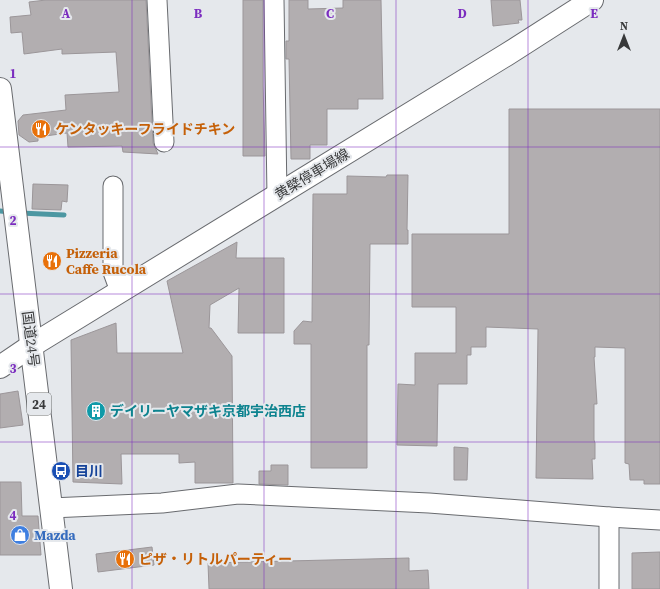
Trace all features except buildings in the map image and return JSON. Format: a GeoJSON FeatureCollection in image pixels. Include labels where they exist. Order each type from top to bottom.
{"type":"FeatureCollection","features":[{"type":"Feature","properties":{"kind":"main road","name":"黄檗停車場線"},"geometry":{"type":"LineString","coordinates":[[0,366],[506,55],[592,0]]}},
{"type":"Feature","properties":{"kind":"main road","name":"国道24号"},"geometry":{"type":"LineString","coordinates":[[0,89],[61,589]]}},
{"type":"Feature","properties":{"kind":"street"},"geometry":{"type":"LineString","coordinates":[[157,0],[164,142]]}},
{"type":"Feature","properties":{"kind":"street"},"geometry":{"type":"LineString","coordinates":[[274,0],[277,196]]}},
{"type":"Feature","properties":{"kind":"street"},"geometry":{"type":"LineString","coordinates":[[113,186],[113,272],[120,291]]}},
{"type":"Feature","properties":{"kind":"street"},"geometry":{"type":"LineString","coordinates":[[51,508],[162,503],[238,494],[429,503],[660,520]]}},
{"type":"Feature","properties":{"kind":"street"},"geometry":{"type":"LineString","coordinates":[[608,589],[609,517]]}},
{"type":"Feature","properties":{"kind":"waterway"},"geometry":{"type":"LineString","coordinates":[[0,211],[10,212]]}},
{"type":"Feature","properties":{"kind":"waterway"},"geometry":{"type":"LineString","coordinates":[[20,213],[64,215]]}},
{"type":"Feature","properties":{"kind":"place","name":"ケンタッキーフライドチキン"},"geometry":{"type":"Point","coordinates":[41,129]}},
{"type":"Feature","properties":{"kind":"place","name":"Pizzeria Caffe Rucola"},"geometry":{"type":"Point","coordinates":[52,261]}},
{"type":"Feature","properties":{"kind":"place","name":"デイリーヤマザキ京都宇治西店"},"geometry":{"type":"Point","coordinates":[96,411]}},
{"type":"Feature","properties":{"kind":"place","name":"目川"},"geometry":{"type":"Point","coordinates":[61,471]}},
{"type":"Feature","properties":{"kind":"place","name":"Mazda"},"geometry":{"type":"Point","coordinates":[20,535]}},
{"type":"Feature","properties":{"kind":"place","name":"ピザ・リトルパーティー"},"geometry":{"type":"Point","coordinates":[125,559]}}]}
